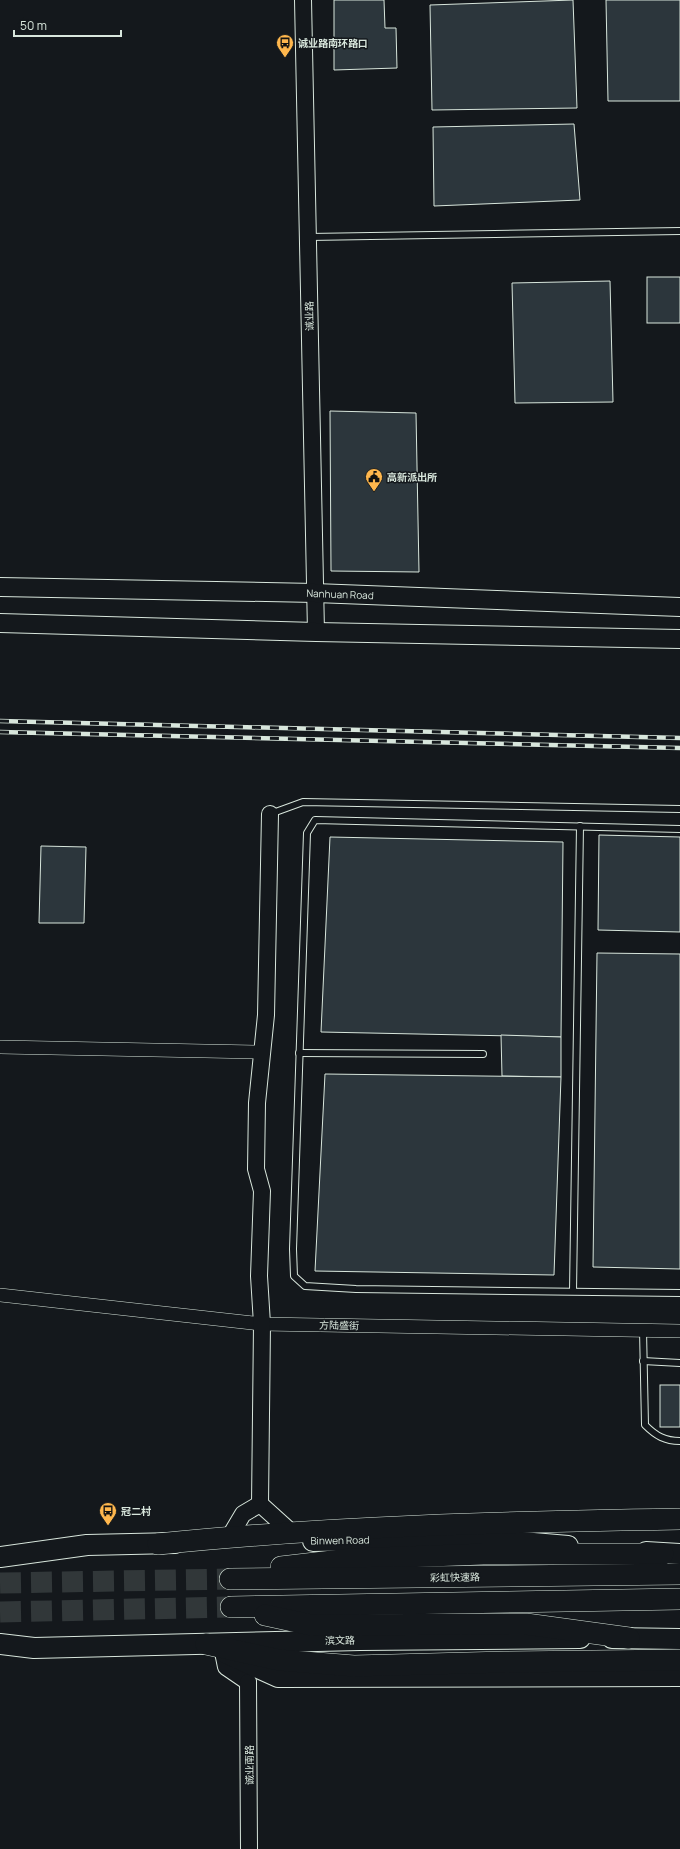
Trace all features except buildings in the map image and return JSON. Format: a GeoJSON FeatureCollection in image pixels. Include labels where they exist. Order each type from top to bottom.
{"type":"FeatureCollection","features":[{"type":"Feature","properties":{"kind":"highway"},"geometry":{"type":"LineString","coordinates":[[158,1544],[230,1536],[291,1532],[509,1522],[680,1519]]}},
{"type":"Feature","properties":{"kind":"highway","name":"彩虹快速路"},"geometry":{"type":"LineString","coordinates":[[672,1554],[483,1554],[350,1559],[281,1567],[230,1579],[680,1574]]}},
{"type":"Feature","properties":{"kind":"highway"},"geometry":{"type":"LineString","coordinates":[[629,1638],[526,1624],[311,1625],[231,1608],[680,1599]]}},
{"type":"Feature","properties":{"kind":"highway"},"geometry":{"type":"LineString","coordinates":[[214,1648],[279,1660],[354,1666],[505,1662],[680,1660]]}},
{"type":"Feature","properties":{"kind":"main road","name":"Nanhuan Road"},"geometry":{"type":"LineString","coordinates":[[0,587],[315,593],[680,607]]}},
{"type":"Feature","properties":{"kind":"main road"},"geometry":{"type":"LineString","coordinates":[[0,623],[316,632],[680,639]]}},
{"type":"Feature","properties":{"kind":"main road","name":"Binwen Road"},"geometry":{"type":"LineString","coordinates":[[0,1557],[87,1545],[478,1538],[672,1554]]}},
{"type":"Feature","properties":{"kind":"main road","name":"滨文路"},"geometry":{"type":"LineString","coordinates":[[0,1644],[34,1648],[214,1648],[360,1640],[680,1639]]}},
{"type":"Feature","properties":{"kind":"main road"},"geometry":{"type":"LineString","coordinates":[[214,1648],[278,1677],[680,1676]]}},
{"type":"Feature","properties":{"kind":"street","name":"诚业路"},"geometry":{"type":"LineString","coordinates":[[303,0],[316,632]]}},
{"type":"Feature","properties":{"kind":"street"},"geometry":{"type":"LineString","coordinates":[[270,814],[266,1015],[257,1103],[256,1169],[262,1191],[259,1276],[262,1324],[260,1504],[291,1532]]}},
{"type":"Feature","properties":{"kind":"street"},"geometry":{"type":"LineString","coordinates":[[0,1047],[262,1052]]}},
{"type":"Feature","properties":{"kind":"street","name":"方陆盛街"},"geometry":{"type":"LineString","coordinates":[[0,1295],[262,1324],[680,1331]]}},
{"type":"Feature","properties":{"kind":"street"},"geometry":{"type":"LineString","coordinates":[[230,1536],[243,1514],[260,1504]]}},
{"type":"Feature","properties":{"kind":"street"},"geometry":{"type":"LineString","coordinates":[[214,1648],[226,1667],[248,1682],[271,1674]]}},
{"type":"Feature","properties":{"kind":"street","name":"诚业南路"},"geometry":{"type":"LineString","coordinates":[[248,1682],[249,1849]]}},
{"type":"Feature","properties":{"kind":"lane"},"geometry":{"type":"LineString","coordinates":[[307,237],[680,231]]}},
{"type":"Feature","properties":{"kind":"lane"},"geometry":{"type":"LineString","coordinates":[[270,814],[303,802],[680,809]]}},
{"type":"Feature","properties":{"kind":"lane"},"geometry":{"type":"LineString","coordinates":[[680,829],[315,820],[307,833],[292,1249],[294,1276],[305,1286],[356,1289],[680,1293]]}},
{"type":"Feature","properties":{"kind":"lane"},"geometry":{"type":"LineString","coordinates":[[573,1291],[580,826]]}},
{"type":"Feature","properties":{"kind":"lane"},"geometry":{"type":"LineString","coordinates":[[299,1053],[483,1054]]}},
{"type":"Feature","properties":{"kind":"lane"},"geometry":{"type":"LineString","coordinates":[[643,1330],[645,1425],[655,1434],[668,1441],[680,1441]]}},
{"type":"Feature","properties":{"kind":"lane"},"geometry":{"type":"LineString","coordinates":[[643,1361],[680,1363]]}},
{"type":"Feature","properties":{"kind":"tunnel"},"geometry":{"type":"LineString","coordinates":[[0,1583],[230,1579]]}},
{"type":"Feature","properties":{"kind":"tunnel"},"geometry":{"type":"LineString","coordinates":[[0,1612],[231,1607]]}},
{"type":"Feature","properties":{"kind":"railway"},"geometry":{"type":"LineString","coordinates":[[0,721],[680,738]]}},
{"type":"Feature","properties":{"kind":"railway"},"geometry":{"type":"LineString","coordinates":[[0,732],[680,748]]}},
{"type":"Feature","properties":{"kind":"place","name":"诚业路南环路口"},"geometry":{"type":"Point","coordinates":[285,58]}},
{"type":"Feature","properties":{"kind":"place","name":"高新派出所"},"geometry":{"type":"Point","coordinates":[374,492]}},
{"type":"Feature","properties":{"kind":"place","name":"冠二村"},"geometry":{"type":"Point","coordinates":[108,1526]}}]}
